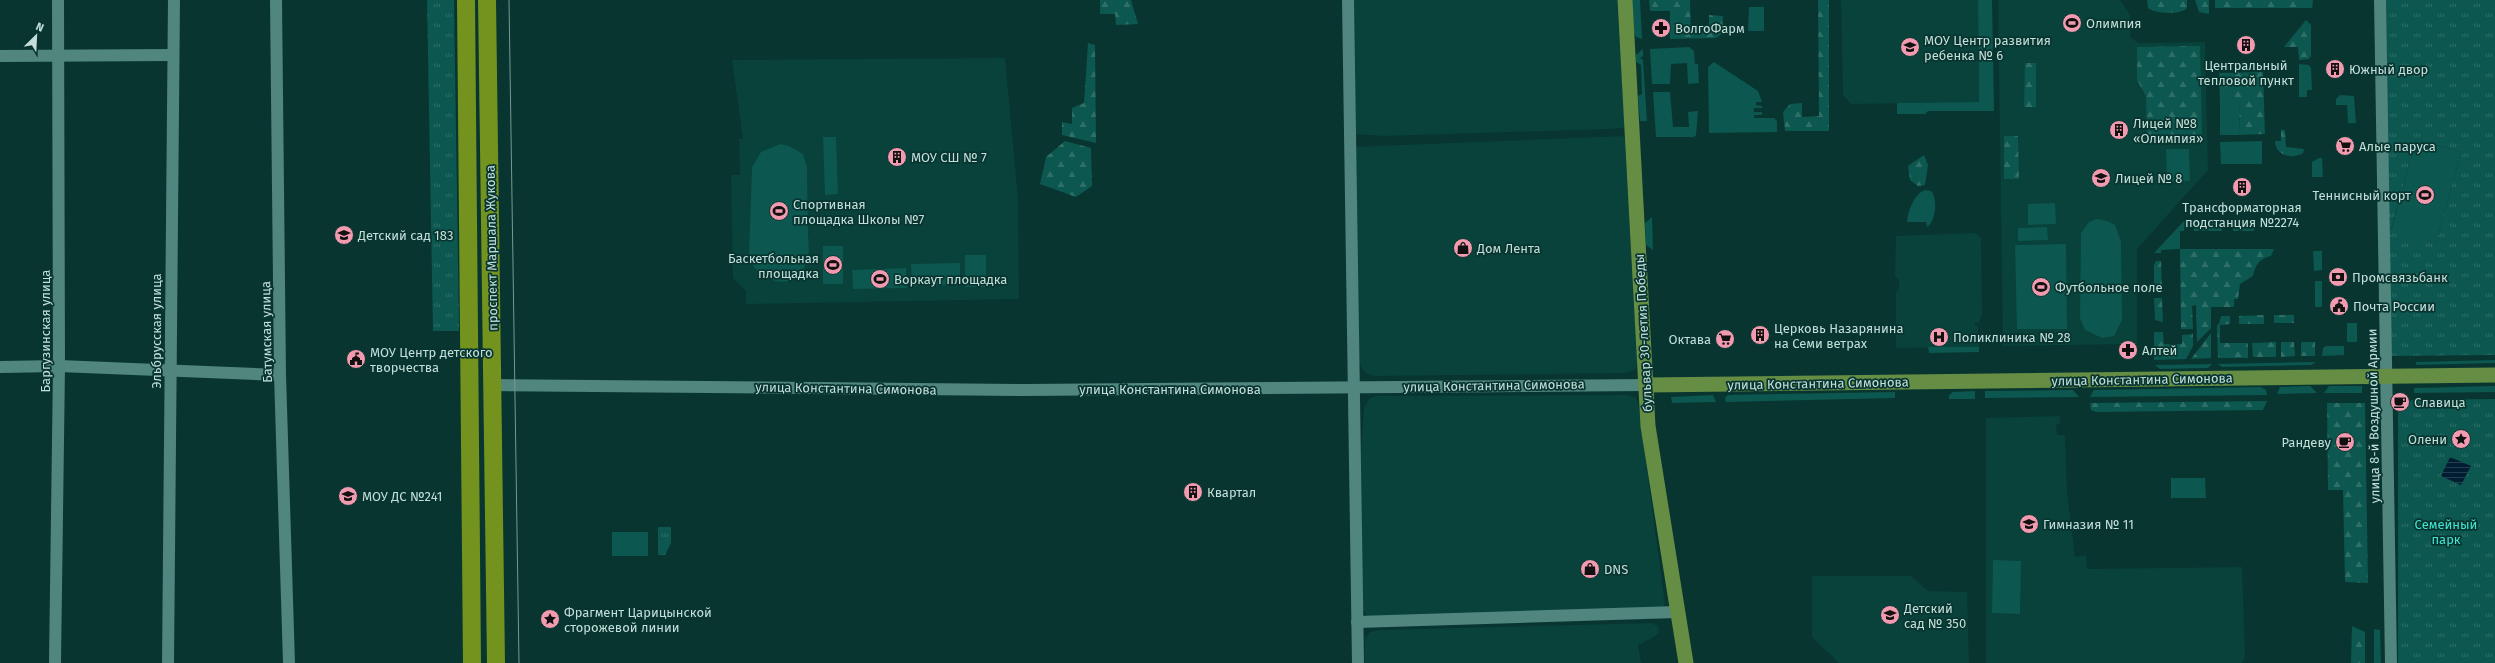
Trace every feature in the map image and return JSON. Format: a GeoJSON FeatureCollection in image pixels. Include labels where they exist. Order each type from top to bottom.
{"type":"FeatureCollection","features":[{"type":"Feature","properties":{"kind":"highway","name":"проспект Маршала Жукова"},"geometry":{"type":"LineString","coordinates":[[466,0],[472,663]]}},
{"type":"Feature","properties":{"kind":"highway","name":"проспект Маршала Жукова"},"geometry":{"type":"LineString","coordinates":[[487,0],[496,663]]}},
{"type":"Feature","properties":{"kind":"main road","name":"бульвар 30-летия Победы"},"geometry":{"type":"LineString","coordinates":[[1625,0],[1648,426],[1686,663]]}},
{"type":"Feature","properties":{"kind":"main road","name":"улица Константина Симонова"},"geometry":{"type":"LineString","coordinates":[[1646,384],[2495,375]]}},
{"type":"Feature","properties":{"kind":"street","name":"Баргузинская улица"},"geometry":{"type":"LineString","coordinates":[[56,663],[59,366],[58,0]]}},
{"type":"Feature","properties":{"kind":"street","name":"Эльбрусская улица"},"geometry":{"type":"LineString","coordinates":[[168,663],[172,55],[174,0]]}},
{"type":"Feature","properties":{"kind":"street","name":"Батумская улица"},"geometry":{"type":"LineString","coordinates":[[276,0],[280,375],[289,663]]}},
{"type":"Feature","properties":{"kind":"street"},"geometry":{"type":"LineString","coordinates":[[1348,0],[1358,663]]}},
{"type":"Feature","properties":{"kind":"street","name":"улица 8-й Воздушной Армии"},"geometry":{"type":"LineString","coordinates":[[2380,0],[2391,663]]}},
{"type":"Feature","properties":{"kind":"street"},"geometry":{"type":"LineString","coordinates":[[0,56],[172,55]]}},
{"type":"Feature","properties":{"kind":"street"},"geometry":{"type":"LineString","coordinates":[[0,367],[59,366],[280,375]]}},
{"type":"Feature","properties":{"kind":"street","name":"улица Константина Симонова"},"geometry":{"type":"LineString","coordinates":[[493,385],[1024,390],[1646,384]]}},
{"type":"Feature","properties":{"kind":"street"},"geometry":{"type":"LineString","coordinates":[[1357,622],[1677,612]]}},
{"type":"Feature","properties":{"kind":"shaded area"},"geometry":{"type":"Polygon","coordinates":[[[1354,0],[1617,0],[1625,126],[1622,128],[1609,129],[1383,136],[1355,134],[1354,0]]]}},
{"type":"Feature","properties":{"kind":"shaded area","name":"МОУ Центр развития ребенка № 6"},"geometry":{"type":"Polygon","coordinates":[[[1841,0],[1978,0],[1979,102],[1851,104],[1843,95],[1841,0]]]}},
{"type":"Feature","properties":{"kind":"shaded area","name":"Лицей № 8"},"geometry":{"type":"Polygon","coordinates":[[[1998,0],[2120,0],[2130,15],[2130,37],[2138,43],[2205,42],[2208,170],[2137,249],[2137,344],[2003,346],[1998,0]]]}},
{"type":"Feature","properties":{"kind":"shaded area"},"geometry":{"type":"Polygon","coordinates":[[[1005,58],[1018,199],[1019,299],[746,304],[746,291],[733,278],[731,175],[740,175],[739,139],[743,139],[732,60],[1005,58]]]}},
{"type":"Feature","properties":{"kind":"shaded area"},"geometry":{"type":"Polygon","coordinates":[[[1623,136],[1625,139],[1637,364],[1635,370],[1624,373],[1373,376],[1364,372],[1359,361],[1355,147],[1623,136]]]}},
{"type":"Feature","properties":{"kind":"shaded area"},"geometry":{"type":"Polygon","coordinates":[[[1975,233],[1981,238],[1982,314],[1979,323],[1975,323],[1975,326],[1978,326],[1979,347],[1896,348],[1896,293],[1899,288],[1899,280],[1895,276],[1896,236],[1975,233]]]}},
{"type":"Feature","properties":{"kind":"shaded area"},"geometry":{"type":"Polygon","coordinates":[[[1626,395],[1635,397],[1638,402],[1665,604],[1663,607],[1370,618],[1366,615],[1362,607],[1361,456],[1364,408],[1370,398],[1377,396],[1626,395]]]}},
{"type":"Feature","properties":{"kind":"shaded area","name":"Гимназия № 11"},"geometry":{"type":"Polygon","coordinates":[[[2060,416],[2060,424],[2056,425],[2057,435],[2065,435],[2067,492],[2075,557],[2086,555],[2087,569],[2242,567],[2245,657],[2242,663],[1986,663],[1986,418],[2060,416]]]}},
{"type":"Feature","properties":{"kind":"shaded area","name":"Детский сад № 350"},"geometry":{"type":"Polygon","coordinates":[[[1812,576],[1911,576],[1928,591],[1967,592],[1969,663],[1839,663],[1812,637],[1812,576]]]}},
{"type":"Feature","properties":{"kind":"shaded area"},"geometry":{"type":"Polygon","coordinates":[[[1651,623],[1658,626],[1659,632],[1654,637],[1638,645],[1641,663],[1365,663],[1365,639],[1370,632],[1379,630],[1651,623]]]}},
{"type":"Feature","properties":{"kind":"green space"},"geometry":{"type":"Polygon","coordinates":[[[427,0],[454,0],[459,331],[433,331],[427,0]]]}},
{"type":"Feature","properties":{"kind":"green space"},"geometry":{"type":"Polygon","coordinates":[[[1100,0],[1131,0],[1138,24],[1116,25],[1115,14],[1100,14],[1100,0]]]}},
{"type":"Feature","properties":{"kind":"green space"},"geometry":{"type":"Polygon","coordinates":[[[1632,0],[1640,0],[1642,39],[1636,37],[1634,32],[1632,0]]]}},
{"type":"Feature","properties":{"kind":"green space"},"geometry":{"type":"Polygon","coordinates":[[[1649,0],[1690,0],[1691,32],[1709,32],[1709,15],[1723,16],[1723,33],[1716,38],[1670,39],[1670,11],[1650,11],[1649,0]]]}},
{"type":"Feature","properties":{"kind":"green space"},"geometry":{"type":"Polygon","coordinates":[[[1818,0],[1829,0],[1829,131],[1785,131],[1783,112],[1790,104],[1802,103],[1802,117],[1819,116],[1818,0]]]}},
{"type":"Feature","properties":{"kind":"green space"},"geometry":{"type":"Polygon","coordinates":[[[1978,0],[1992,0],[1994,111],[1928,111],[1925,114],[1897,114],[1897,103],[1979,102],[1978,0]]]}},
{"type":"Feature","properties":{"kind":"green space"},"geometry":{"type":"Polygon","coordinates":[[[2147,0],[2187,0],[2187,8],[2174,13],[2156,12],[2148,8],[2147,0]]]}},
{"type":"Feature","properties":{"kind":"green space"},"geometry":{"type":"Polygon","coordinates":[[[2195,0],[2209,0],[2209,14],[2199,12],[2195,0]]]}},
{"type":"Feature","properties":{"kind":"green space"},"geometry":{"type":"Polygon","coordinates":[[[2215,0],[2313,0],[2312,8],[2215,8],[2215,0]]]}},
{"type":"Feature","properties":{"kind":"green space"},"geometry":{"type":"Polygon","coordinates":[[[2385,0],[2495,0],[2495,355],[2390,356],[2385,0]],[[2416,139],[2391,230],[2436,243],[2461,152],[2416,139]]]}},
{"type":"Feature","properties":{"kind":"green space"},"geometry":{"type":"Polygon","coordinates":[[[1749,7],[1764,7],[1764,31],[1748,31],[1749,7]]]}},
{"type":"Feature","properties":{"kind":"green space"},"geometry":{"type":"Polygon","coordinates":[[[2306,20],[2311,25],[2311,56],[2309,59],[2299,60],[2298,47],[2284,47],[2306,20]]]}},
{"type":"Feature","properties":{"kind":"green space"},"geometry":{"type":"Polygon","coordinates":[[[1088,43],[1095,45],[1096,143],[1062,135],[1062,122],[1072,124],[1072,108],[1084,103],[1088,43]]]}},
{"type":"Feature","properties":{"kind":"green space"},"geometry":{"type":"Polygon","coordinates":[[[2200,46],[2202,139],[2147,139],[2146,96],[2137,80],[2137,47],[2200,46]]]}},
{"type":"Feature","properties":{"kind":"green space"},"geometry":{"type":"Polygon","coordinates":[[[1689,47],[1694,51],[1695,64],[1698,64],[1699,83],[1688,84],[1687,63],[1671,64],[1670,84],[1652,84],[1650,49],[1689,47]]]}},
{"type":"Feature","properties":{"kind":"green space"},"geometry":{"type":"Polygon","coordinates":[[[1643,49],[1643,56],[1640,58],[1643,60],[1647,121],[1640,121],[1638,96],[1642,94],[1641,65],[1636,62],[1636,55],[1643,49]]]}},
{"type":"Feature","properties":{"kind":"green space"},"geometry":{"type":"Polygon","coordinates":[[[1714,62],[1758,91],[1762,102],[1756,102],[1756,105],[1762,106],[1762,108],[1754,108],[1754,112],[1762,112],[1762,115],[1754,115],[1754,118],[1774,118],[1777,121],[1777,132],[1709,133],[1708,67],[1714,62]]]}},
{"type":"Feature","properties":{"kind":"green space"},"geometry":{"type":"Polygon","coordinates":[[[2025,63],[2036,63],[2036,107],[2024,107],[2025,63]]]}},
{"type":"Feature","properties":{"kind":"green space"},"geometry":{"type":"Polygon","coordinates":[[[2299,64],[2309,65],[2311,68],[2312,90],[2307,90],[2307,97],[2299,97],[2299,64]]]}},
{"type":"Feature","properties":{"kind":"green space"},"geometry":{"type":"Polygon","coordinates":[[[2263,72],[2265,134],[2240,135],[2239,102],[2220,102],[2219,73],[2263,72]]]}},
{"type":"Feature","properties":{"kind":"green space"},"geometry":{"type":"Polygon","coordinates":[[[1653,92],[1670,92],[1673,127],[1689,127],[1688,112],[1698,111],[1696,135],[1694,137],[1656,137],[1653,92]]]}},
{"type":"Feature","properties":{"kind":"green space"},"geometry":{"type":"Polygon","coordinates":[[[2340,95],[2354,96],[2356,123],[2348,123],[2347,105],[2336,105],[2336,99],[2340,95]]]}},
{"type":"Feature","properties":{"kind":"green space"},"geometry":{"type":"Polygon","coordinates":[[[2239,101],[2240,135],[2220,135],[2220,102],[2239,101]]]}},
{"type":"Feature","properties":{"kind":"green space"},"geometry":{"type":"Polygon","coordinates":[[[2281,130],[2285,130],[2286,147],[2304,149],[2303,153],[2289,156],[2278,150],[2275,141],[2281,141],[2281,130]]]}},
{"type":"Feature","properties":{"kind":"green space"},"geometry":{"type":"Polygon","coordinates":[[[2004,136],[2018,136],[2019,179],[2004,179],[2004,136]]]}},
{"type":"Feature","properties":{"kind":"green space"},"geometry":{"type":"Polygon","coordinates":[[[823,137],[836,137],[838,194],[825,195],[823,137]]]}},
{"type":"Feature","properties":{"kind":"green space","name":"Теннисный корт"},"geometry":{"type":"Polygon","coordinates":[[[2416,139],[2461,152],[2436,243],[2391,231],[2416,139]]]}},
{"type":"Feature","properties":{"kind":"green space"},"geometry":{"type":"Polygon","coordinates":[[[1065,141],[1091,148],[1092,186],[1076,197],[1040,184],[1046,157],[1065,141]]]}},
{"type":"Feature","properties":{"kind":"green space"},"geometry":{"type":"Polygon","coordinates":[[[2262,141],[2262,164],[2221,164],[2220,142],[2262,141]]]}},
{"type":"Feature","properties":{"kind":"green space","name":"Спортивная площадка Школы №7"},"geometry":{"type":"Polygon","coordinates":[[[780,144],[789,146],[803,154],[807,167],[809,248],[808,257],[803,271],[796,278],[780,282],[764,276],[757,270],[749,255],[752,167],[761,152],[780,144]]]}},
{"type":"Feature","properties":{"kind":"green space"},"geometry":{"type":"Polygon","coordinates":[[[2166,149],[2189,149],[2190,181],[2167,182],[2166,149]]]}},
{"type":"Feature","properties":{"kind":"green space"},"geometry":{"type":"Polygon","coordinates":[[[1924,155],[1928,165],[1925,185],[1918,186],[1910,180],[1908,166],[1924,155]]]}},
{"type":"Feature","properties":{"kind":"green space"},"geometry":{"type":"Polygon","coordinates":[[[2322,158],[2323,177],[2312,177],[2312,162],[2322,158]]]}},
{"type":"Feature","properties":{"kind":"green space"},"geometry":{"type":"Polygon","coordinates":[[[1925,190],[1931,191],[1935,199],[1934,215],[1927,227],[1926,222],[1907,222],[1912,203],[1921,192],[1925,190]]]}},
{"type":"Feature","properties":{"kind":"green space"},"geometry":{"type":"Polygon","coordinates":[[[2055,203],[2056,224],[2028,225],[2028,204],[2055,203]]]}},
{"type":"Feature","properties":{"kind":"green space"},"geometry":{"type":"Polygon","coordinates":[[[1652,217],[1653,250],[1646,245],[1645,223],[1652,217]]]}},
{"type":"Feature","properties":{"kind":"green space"},"geometry":{"type":"Polygon","coordinates":[[[2097,219],[2107,221],[2115,225],[2121,242],[2122,320],[2114,336],[2102,338],[2085,330],[2080,318],[2081,233],[2089,222],[2097,219]]]}},
{"type":"Feature","properties":{"kind":"green space"},"geometry":{"type":"Polygon","coordinates":[[[2185,220],[2184,231],[2180,231],[2180,249],[2161,250],[2161,253],[2154,253],[2185,220]]]}},
{"type":"Feature","properties":{"kind":"green space"},"geometry":{"type":"Polygon","coordinates":[[[2250,220],[2254,223],[2254,231],[2233,231],[2233,224],[2249,223],[2250,220]]]}},
{"type":"Feature","properties":{"kind":"green space"},"geometry":{"type":"Polygon","coordinates":[[[2194,223],[2221,223],[2222,231],[2194,231],[2194,223]]]}},
{"type":"Feature","properties":{"kind":"green space"},"geometry":{"type":"Polygon","coordinates":[[[2047,227],[2048,240],[2018,241],[2018,228],[2047,227]]]}},
{"type":"Feature","properties":{"kind":"green space","name":"Футбольное поле"},"geometry":{"type":"Polygon","coordinates":[[[2066,244],[2067,329],[2017,329],[2015,245],[2066,244]]]}},
{"type":"Feature","properties":{"kind":"green space","name":"Баскетбольная площадка"},"geometry":{"type":"Polygon","coordinates":[[[823,246],[843,246],[843,284],[823,284],[823,246]]]}},
{"type":"Feature","properties":{"kind":"green space"},"geometry":{"type":"Polygon","coordinates":[[[2180,249],[2274,249],[2271,256],[2261,260],[2255,269],[2253,276],[2240,284],[2238,299],[2234,299],[2234,307],[2211,307],[2211,328],[2197,342],[2196,305],[2192,306],[2193,329],[2181,329],[2180,249]]]}},
{"type":"Feature","properties":{"kind":"green space"},"geometry":{"type":"Polygon","coordinates":[[[2313,251],[2322,251],[2322,270],[2314,271],[2313,251]]]}},
{"type":"Feature","properties":{"kind":"green space"},"geometry":{"type":"Polygon","coordinates":[[[965,255],[986,255],[986,287],[965,287],[965,255]]]}},
{"type":"Feature","properties":{"kind":"green space"},"geometry":{"type":"Polygon","coordinates":[[[2156,261],[2161,261],[2162,288],[2154,286],[2154,265],[2156,261]]]}},
{"type":"Feature","properties":{"kind":"green space","name":"Воркаут площадка"},"geometry":{"type":"Polygon","coordinates":[[[960,263],[960,285],[912,286],[911,264],[960,263]]]}},
{"type":"Feature","properties":{"kind":"green space","name":"Воркаут площадка"},"geometry":{"type":"Polygon","coordinates":[[[906,268],[907,288],[853,289],[852,270],[906,268]]]}},
{"type":"Feature","properties":{"kind":"green space"},"geometry":{"type":"Polygon","coordinates":[[[2315,281],[2322,281],[2322,307],[2315,307],[2315,281]]]}},
{"type":"Feature","properties":{"kind":"green space"},"geometry":{"type":"Polygon","coordinates":[[[2154,298],[2162,298],[2163,322],[2155,320],[2154,298]]]}},
{"type":"Feature","properties":{"kind":"green space"},"geometry":{"type":"Polygon","coordinates":[[[2264,315],[2264,324],[2239,324],[2239,316],[2264,315]]]}},
{"type":"Feature","properties":{"kind":"green space"},"geometry":{"type":"Polygon","coordinates":[[[2274,315],[2294,315],[2294,323],[2274,323],[2274,315]]]}},
{"type":"Feature","properties":{"kind":"green space"},"geometry":{"type":"Polygon","coordinates":[[[2221,316],[2230,316],[2230,324],[2220,325],[2220,343],[2248,343],[2248,358],[2218,358],[2217,325],[2219,324],[2221,316]]]}},
{"type":"Feature","properties":{"kind":"green space"},"geometry":{"type":"Polygon","coordinates":[[[2347,323],[2357,323],[2357,342],[2347,342],[2347,323]]]}},
{"type":"Feature","properties":{"kind":"green space"},"geometry":{"type":"Polygon","coordinates":[[[2154,332],[2163,332],[2164,344],[2182,344],[2182,335],[2193,334],[2193,346],[2186,359],[2154,360],[2154,332]]]}},
{"type":"Feature","properties":{"kind":"green space"},"geometry":{"type":"Polygon","coordinates":[[[2211,333],[2211,358],[2191,359],[2211,333]]]}},
{"type":"Feature","properties":{"kind":"green space"},"geometry":{"type":"Polygon","coordinates":[[[2276,342],[2276,357],[2253,357],[2252,343],[2276,342]]]}},
{"type":"Feature","properties":{"kind":"green space"},"geometry":{"type":"Polygon","coordinates":[[[2281,342],[2294,342],[2295,356],[2281,357],[2281,342]]]}},
{"type":"Feature","properties":{"kind":"green space"},"geometry":{"type":"Polygon","coordinates":[[[2301,342],[2315,342],[2315,356],[2301,356],[2301,342]]]}},
{"type":"Feature","properties":{"kind":"green space"},"geometry":{"type":"Polygon","coordinates":[[[2326,346],[2344,346],[2344,355],[2322,356],[2323,348],[2326,346]]]}},
{"type":"Feature","properties":{"kind":"green space"},"geometry":{"type":"Polygon","coordinates":[[[1928,347],[1979,347],[1979,352],[1929,353],[1928,347]]]}},
{"type":"Feature","properties":{"kind":"green space"},"geometry":{"type":"Polygon","coordinates":[[[2495,360],[2495,363],[2416,365],[2416,362],[2495,360]]]}},
{"type":"Feature","properties":{"kind":"green space"},"geometry":{"type":"Polygon","coordinates":[[[2316,362],[2311,365],[2222,367],[2218,364],[2316,362]]]}},
{"type":"Feature","properties":{"kind":"green space"},"geometry":{"type":"Polygon","coordinates":[[[2212,364],[2208,368],[2160,369],[2155,365],[2212,364]]]}},
{"type":"Feature","properties":{"kind":"green space"},"geometry":{"type":"Polygon","coordinates":[[[2310,386],[2317,393],[2277,394],[2280,387],[2310,386]]]}},
{"type":"Feature","properties":{"kind":"green space"},"geometry":{"type":"Polygon","coordinates":[[[2329,386],[2362,386],[2362,393],[2324,393],[2329,386]]]}},
{"type":"Feature","properties":{"kind":"green space"},"geometry":{"type":"Polygon","coordinates":[[[2495,386],[2495,392],[2414,393],[2414,388],[2495,386]]]}},
{"type":"Feature","properties":{"kind":"green space"},"geometry":{"type":"Polygon","coordinates":[[[2261,387],[2266,390],[2267,395],[2090,397],[2094,390],[2261,387]]]}},
{"type":"Feature","properties":{"kind":"green space"},"geometry":{"type":"Polygon","coordinates":[[[2073,390],[2079,397],[1985,398],[1985,391],[2073,390]]]}},
{"type":"Feature","properties":{"kind":"green space"},"geometry":{"type":"Polygon","coordinates":[[[1975,391],[1975,399],[1949,399],[1949,395],[1953,392],[1975,391]]]}},
{"type":"Feature","properties":{"kind":"green space"},"geometry":{"type":"Polygon","coordinates":[[[1895,392],[1895,398],[1726,402],[1725,398],[1728,395],[1895,392]]]}},
{"type":"Feature","properties":{"kind":"green space"},"geometry":{"type":"Polygon","coordinates":[[[1713,395],[1716,402],[1672,403],[1671,397],[1713,395]]]}},
{"type":"Feature","properties":{"kind":"green space","name":"Семейный парк"},"geometry":{"type":"Polygon","coordinates":[[[2495,399],[2495,663],[2398,663],[2398,411],[2412,400],[2495,399]]]}},
{"type":"Feature","properties":{"kind":"green space"},"geometry":{"type":"Polygon","coordinates":[[[2267,401],[2263,410],[2096,412],[2091,410],[2090,403],[2267,401]]]}},
{"type":"Feature","properties":{"kind":"green space"},"geometry":{"type":"Polygon","coordinates":[[[2327,403],[2365,403],[2368,583],[2345,582],[2343,490],[2328,490],[2327,403]]]}},
{"type":"Feature","properties":{"kind":"green space"},"geometry":{"type":"Polygon","coordinates":[[[2171,478],[2205,478],[2206,498],[2171,498],[2171,478]]]}},
{"type":"Feature","properties":{"kind":"green space"},"geometry":{"type":"Polygon","coordinates":[[[658,527],[671,527],[671,543],[665,555],[658,555],[658,527]]]}},
{"type":"Feature","properties":{"kind":"green space"},"geometry":{"type":"Polygon","coordinates":[[[612,532],[648,532],[648,556],[612,556],[612,532]]]}},
{"type":"Feature","properties":{"kind":"green space"},"geometry":{"type":"Polygon","coordinates":[[[1993,560],[2021,561],[2020,614],[1992,613],[1993,560]]]}},
{"type":"Feature","properties":{"kind":"green space"},"geometry":{"type":"Polygon","coordinates":[[[2352,626],[2365,632],[2365,663],[2351,663],[2352,626]]]}},
{"type":"Feature","properties":{"kind":"green space"},"geometry":{"type":"Polygon","coordinates":[[[2374,629],[2380,630],[2381,663],[2374,663],[2374,629]]]}},
{"type":"Feature","properties":{"kind":"water"},"geometry":{"type":"Polygon","coordinates":[[[2450,457],[2471,466],[2461,485],[2441,476],[2450,457]]]}},
{"type":"Feature","properties":{"kind":"tram line"},"geometry":{"type":"LineString","coordinates":[[509,0],[519,663]]}},
{"type":"Feature","properties":{"kind":"place","name":"Олимпия"},"geometry":{"type":"Point","coordinates":[2072,23]}},
{"type":"Feature","properties":{"kind":"place","name":"ВолгоФарм"},"geometry":{"type":"Point","coordinates":[1661,28]}},
{"type":"Feature","properties":{"kind":"place","name":"Центральный тепловой пункт"},"geometry":{"type":"Point","coordinates":[2246,45]}},
{"type":"Feature","properties":{"kind":"place","name":"МОУ Центр развития ребенка № 6"},"geometry":{"type":"Point","coordinates":[1910,47]}},
{"type":"Feature","properties":{"kind":"place","name":"Южный двор"},"geometry":{"type":"Point","coordinates":[2335,69]}},
{"type":"Feature","properties":{"kind":"place","name":"Лицей №8 «Олимпия»"},"geometry":{"type":"Point","coordinates":[2119,130]}},
{"type":"Feature","properties":{"kind":"place","name":"Алые паруса"},"geometry":{"type":"Point","coordinates":[2345,146]}},
{"type":"Feature","properties":{"kind":"place","name":"МОУ СШ № 7"},"geometry":{"type":"Point","coordinates":[897,157]}},
{"type":"Feature","properties":{"kind":"place","name":"Лицей № 8"},"geometry":{"type":"Point","coordinates":[2101,178]}},
{"type":"Feature","properties":{"kind":"place","name":"Трансформаторная подстанция №2274"},"geometry":{"type":"Point","coordinates":[2242,187]}},
{"type":"Feature","properties":{"kind":"place","name":"Теннисный корт"},"geometry":{"type":"Point","coordinates":[2425,195]}},
{"type":"Feature","properties":{"kind":"place","name":"Спортивная площадка Школы №7"},"geometry":{"type":"Point","coordinates":[779,211]}},
{"type":"Feature","properties":{"kind":"place","name":"Детский сад 183"},"geometry":{"type":"Point","coordinates":[344,235]}},
{"type":"Feature","properties":{"kind":"place","name":"Дом Лента"},"geometry":{"type":"Point","coordinates":[1463,248]}},
{"type":"Feature","properties":{"kind":"place","name":"Баскетбольная площадка"},"geometry":{"type":"Point","coordinates":[833,265]}},
{"type":"Feature","properties":{"kind":"place","name":"Промсвязьбанк"},"geometry":{"type":"Point","coordinates":[2338,277]}},
{"type":"Feature","properties":{"kind":"place","name":"Воркаут площадка"},"geometry":{"type":"Point","coordinates":[880,279]}},
{"type":"Feature","properties":{"kind":"place","name":"Футбольное поле"},"geometry":{"type":"Point","coordinates":[2041,287]}},
{"type":"Feature","properties":{"kind":"place","name":"Почта России"},"geometry":{"type":"Point","coordinates":[2339,306]}},
{"type":"Feature","properties":{"kind":"place","name":"Церковь Назарянина на Семи ветрах"},"geometry":{"type":"Point","coordinates":[1760,335]}},
{"type":"Feature","properties":{"kind":"place","name":"Поликлиника № 28"},"geometry":{"type":"Point","coordinates":[1939,337]}},
{"type":"Feature","properties":{"kind":"place","name":"Октава"},"geometry":{"type":"Point","coordinates":[1725,339]}},
{"type":"Feature","properties":{"kind":"place","name":"Алтей"},"geometry":{"type":"Point","coordinates":[2128,350]}},
{"type":"Feature","properties":{"kind":"place","name":"МОУ Центр детского творчества"},"geometry":{"type":"Point","coordinates":[356,359]}},
{"type":"Feature","properties":{"kind":"place","name":"Славица"},"geometry":{"type":"Point","coordinates":[2400,402]}},
{"type":"Feature","properties":{"kind":"place","name":"Олени"},"geometry":{"type":"Point","coordinates":[2461,439]}},
{"type":"Feature","properties":{"kind":"place","name":"Рандеву"},"geometry":{"type":"Point","coordinates":[2345,442]}},
{"type":"Feature","properties":{"kind":"place","name":"Квартал"},"geometry":{"type":"Point","coordinates":[1193,492]}},
{"type":"Feature","properties":{"kind":"place","name":"МОУ ДС №241"},"geometry":{"type":"Point","coordinates":[348,496]}},
{"type":"Feature","properties":{"kind":"place","name":"Гимназия № 11"},"geometry":{"type":"Point","coordinates":[2029,524]}},
{"type":"Feature","properties":{"kind":"place","name":"DNS"},"geometry":{"type":"Point","coordinates":[1590,569]}},
{"type":"Feature","properties":{"kind":"place","name":"Детский сад № 350"},"geometry":{"type":"Point","coordinates":[1890,615]}},
{"type":"Feature","properties":{"kind":"place","name":"Фрагмент Царицынской сторожевой линии"},"geometry":{"type":"Point","coordinates":[550,619]}}]}
